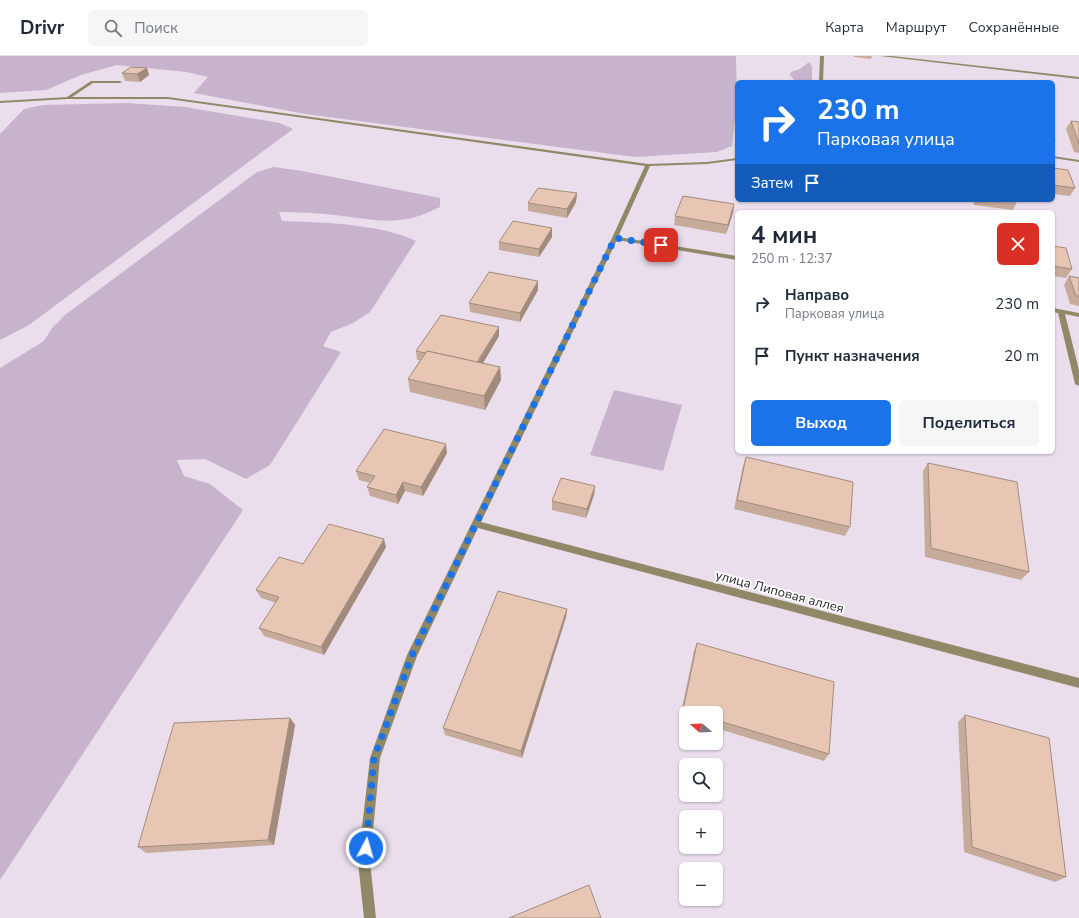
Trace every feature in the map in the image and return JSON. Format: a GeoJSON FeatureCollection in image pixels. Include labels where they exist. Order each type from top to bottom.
{"type":"FeatureCollection","features":[{"type":"Feature","properties":{"kind":"street"},"geometry":{"type":"LineString","coordinates":[[821,80],[822,56]]}},
{"type":"Feature","properties":{"kind":"street"},"geometry":{"type":"LineString","coordinates":[[882,56],[1079,78]]}},
{"type":"Feature","properties":{"kind":"street"},"geometry":{"type":"LineString","coordinates":[[68,98],[92,82],[120,82]]}},
{"type":"Feature","properties":{"kind":"street"},"geometry":{"type":"LineString","coordinates":[[0,102],[68,98],[168,98],[314,120],[648,165],[707,163],[735,159]]}},
{"type":"Feature","properties":{"kind":"street"},"geometry":{"type":"LineString","coordinates":[[1055,157],[1079,160]]}},
{"type":"Feature","properties":{"kind":"street"},"geometry":{"type":"LineString","coordinates":[[370,918],[364,862],[374,758],[412,655],[615,238],[648,165]]}},
{"type":"Feature","properties":{"kind":"street"},"geometry":{"type":"LineString","coordinates":[[615,238],[735,258]]}},
{"type":"Feature","properties":{"kind":"street"},"geometry":{"type":"LineString","coordinates":[[1055,310],[1079,315]]}},
{"type":"Feature","properties":{"kind":"street"},"geometry":{"type":"LineString","coordinates":[[1061,312],[1079,384]]}},
{"type":"Feature","properties":{"kind":"street","name":"улица Липовая аллея"},"geometry":{"type":"LineString","coordinates":[[475,524],[1079,683]]}},
{"type":"Feature","properties":{"kind":"shaded area"},"geometry":{"type":"Polygon","coordinates":[[[0,56],[736,56],[735,119],[732,146],[717,152],[635,157],[305,114],[194,93],[208,77],[186,72],[117,65],[81,75],[46,90],[0,93],[0,56]]]}},
{"type":"Feature","properties":{"kind":"shaded area"},"geometry":{"type":"Polygon","coordinates":[[[809,62],[812,67],[812,80],[794,80],[790,75],[791,72],[800,69],[809,62]]]}},
{"type":"Feature","properties":{"kind":"shaded area"},"geometry":{"type":"Polygon","coordinates":[[[127,103],[185,107],[280,123],[293,129],[29,325],[0,340],[0,134],[24,109],[43,105],[127,103]]]}},
{"type":"Feature","properties":{"kind":"shaded area"},"geometry":{"type":"Polygon","coordinates":[[[274,167],[302,171],[440,198],[440,207],[412,218],[388,221],[300,212],[279,212],[282,221],[332,223],[369,227],[402,235],[416,241],[370,312],[353,323],[331,332],[323,346],[341,352],[270,465],[246,479],[205,459],[177,460],[184,476],[210,484],[243,510],[0,880],[0,368],[44,341],[52,328],[65,315],[257,172],[274,167]]]}},
{"type":"Feature","properties":{"kind":"shaded area"},"geometry":{"type":"Polygon","coordinates":[[[614,390],[682,405],[663,471],[590,455],[614,390]]]}},
{"type":"Feature","properties":{"kind":"building"},"geometry":{"type":"Polygon","coordinates":[[[131,67],[147,68],[137,74],[122,73],[131,67]]]}},
{"type":"Feature","properties":{"kind":"building"},"geometry":{"type":"Polygon","coordinates":[[[1071,121],[1079,122],[1079,144],[1071,121]]]}},
{"type":"Feature","properties":{"kind":"building"},"geometry":{"type":"Polygon","coordinates":[[[1055,168],[1068,170],[1075,188],[1055,185],[1055,168]]]}},
{"type":"Feature","properties":{"kind":"building"},"geometry":{"type":"Polygon","coordinates":[[[538,188],[577,193],[567,209],[528,203],[538,188]]]}},
{"type":"Feature","properties":{"kind":"building"},"geometry":{"type":"Polygon","coordinates":[[[683,196],[734,204],[728,225],[675,216],[683,196]]]}},
{"type":"Feature","properties":{"kind":"building"},"geometry":{"type":"Polygon","coordinates":[[[513,221],[552,228],[539,249],[499,242],[513,221]]]}},
{"type":"Feature","properties":{"kind":"building"},"geometry":{"type":"Polygon","coordinates":[[[1055,246],[1066,248],[1072,269],[1055,266],[1055,246]]]}},
{"type":"Feature","properties":{"kind":"building"},"geometry":{"type":"Polygon","coordinates":[[[489,272],[538,281],[520,313],[469,303],[489,272]]]}},
{"type":"Feature","properties":{"kind":"building"},"geometry":{"type":"Polygon","coordinates":[[[1069,276],[1079,278],[1079,296],[1076,296],[1069,276]]]}},
{"type":"Feature","properties":{"kind":"building"},"geometry":{"type":"Polygon","coordinates":[[[441,315],[499,327],[477,362],[427,351],[426,353],[416,351],[441,315]]]}},
{"type":"Feature","properties":{"kind":"building"},"geometry":{"type":"Polygon","coordinates":[[[427,351],[500,367],[484,396],[408,379],[427,351]]]}},
{"type":"Feature","properties":{"kind":"building"},"geometry":{"type":"Polygon","coordinates":[[[384,429],[446,444],[421,487],[403,482],[396,495],[367,487],[375,476],[356,471],[384,429]]]}},
{"type":"Feature","properties":{"kind":"building"},"geometry":{"type":"Polygon","coordinates":[[[746,457],[853,482],[850,527],[737,500],[746,457]]]}},
{"type":"Feature","properties":{"kind":"building"},"geometry":{"type":"Polygon","coordinates":[[[928,463],[1017,482],[1029,572],[931,548],[928,463]]]}},
{"type":"Feature","properties":{"kind":"building"},"geometry":{"type":"Polygon","coordinates":[[[561,478],[595,486],[587,509],[552,501],[561,478]]]}},
{"type":"Feature","properties":{"kind":"building"},"geometry":{"type":"Polygon","coordinates":[[[329,524],[384,539],[321,647],[259,628],[279,597],[256,590],[279,557],[303,564],[329,524]]]}},
{"type":"Feature","properties":{"kind":"building"},"geometry":{"type":"Polygon","coordinates":[[[498,591],[567,609],[521,751],[443,728],[498,591]]]}},
{"type":"Feature","properties":{"kind":"building"},"geometry":{"type":"Polygon","coordinates":[[[697,643],[834,682],[829,754],[723,722],[723,706],[684,706],[697,643]]]}},
{"type":"Feature","properties":{"kind":"building"},"geometry":{"type":"Polygon","coordinates":[[[965,715],[1049,738],[1066,877],[972,847],[965,715]]]}},
{"type":"Feature","properties":{"kind":"building"},"geometry":{"type":"Polygon","coordinates":[[[290,718],[268,840],[138,847],[174,723],[290,718]]]}},
{"type":"Feature","properties":{"kind":"building"},"geometry":{"type":"Polygon","coordinates":[[[589,885],[601,918],[509,918],[589,885]]]}},
{"type":"Feature","properties":{"kind":"route"},"geometry":{"type":"LineString","coordinates":[[366,848],[374,758],[412,655],[615,238],[661,245]]}}]}
